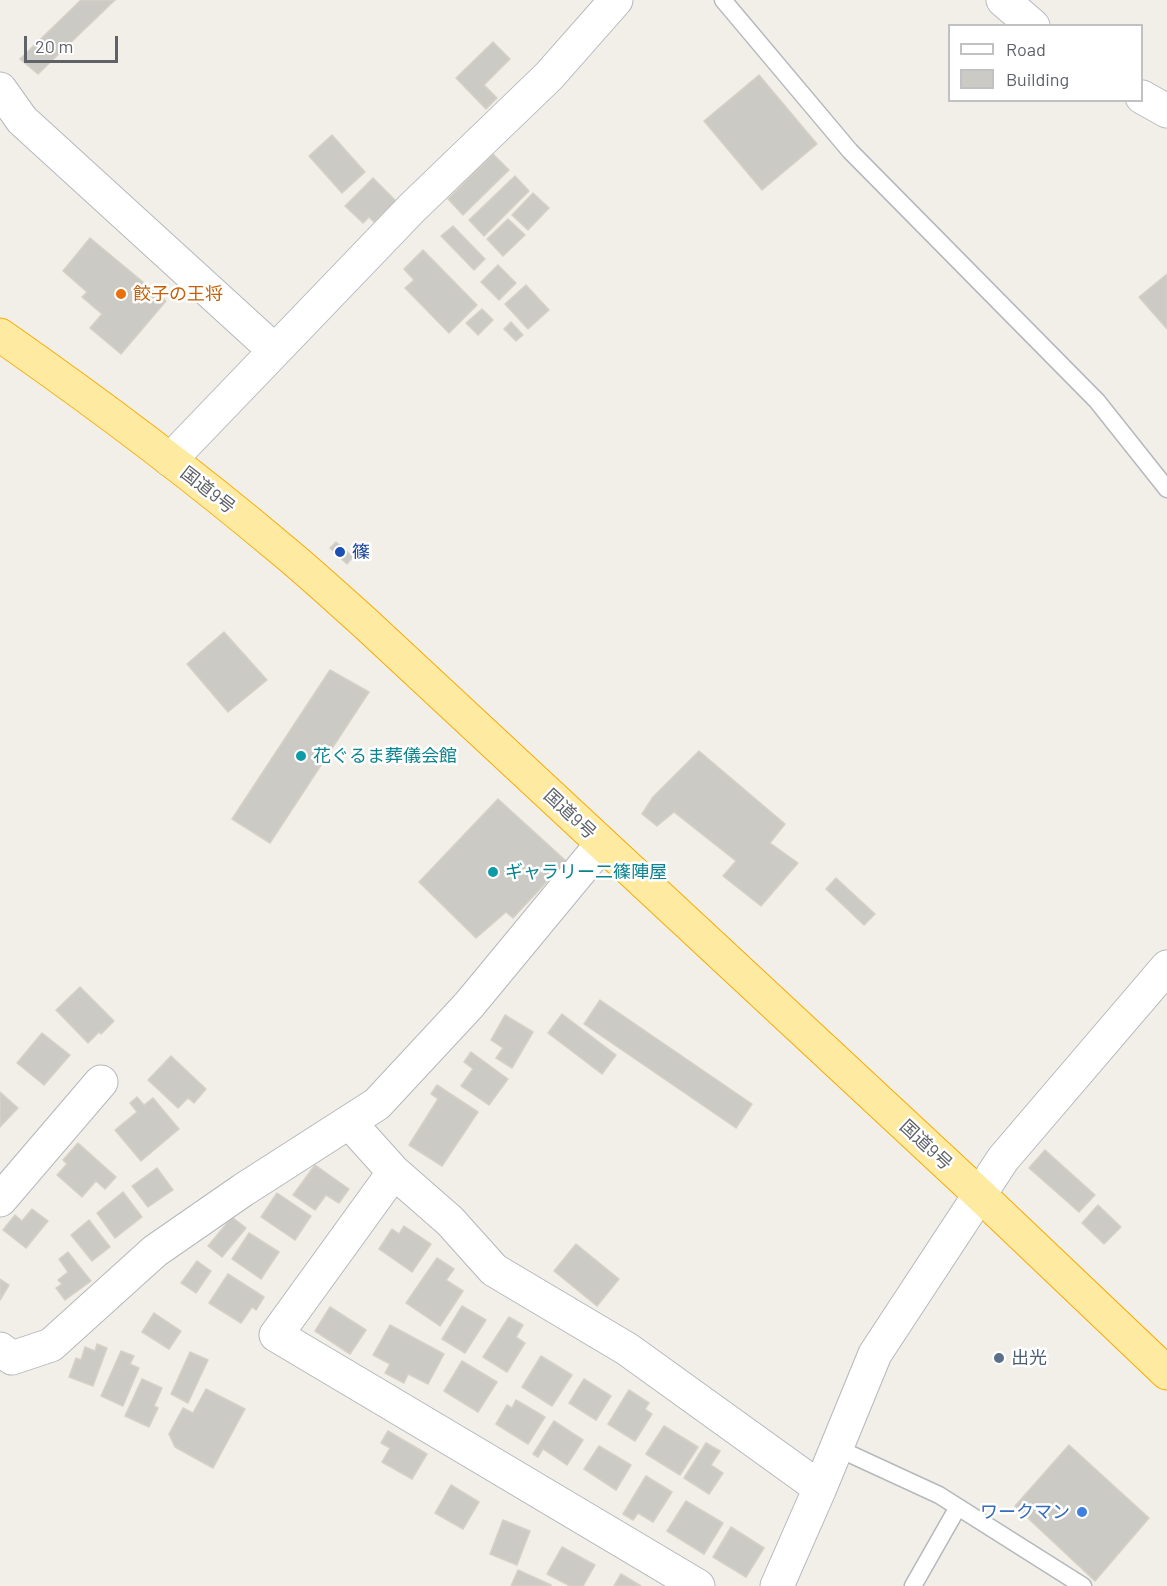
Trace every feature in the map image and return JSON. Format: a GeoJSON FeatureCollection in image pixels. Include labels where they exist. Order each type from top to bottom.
{"type":"FeatureCollection","features":[{"type":"Feature","properties":{"kind":"highway","name":"国道9号"},"geometry":{"type":"LineString","coordinates":[[0,335],[77,389],[282,549],[980,1195],[1167,1373]]}},
{"type":"Feature","properties":{"kind":"street"},"geometry":{"type":"LineString","coordinates":[[170,460],[412,208],[549,76],[616,0]]}},
{"type":"Feature","properties":{"kind":"street"},"geometry":{"type":"LineString","coordinates":[[1003,0],[1031,24]]}},
{"type":"Feature","properties":{"kind":"street"},"geometry":{"type":"LineString","coordinates":[[0,89],[22,120],[274,350]]}},
{"type":"Feature","properties":{"kind":"street"},"geometry":{"type":"LineString","coordinates":[[1143,99],[1167,111]]}},
{"type":"Feature","properties":{"kind":"street"},"geometry":{"type":"LineString","coordinates":[[0,1349],[12,1358],[51,1346],[155,1251],[243,1190],[377,1104],[469,1005],[602,844]]}},
{"type":"Feature","properties":{"kind":"street"},"geometry":{"type":"LineString","coordinates":[[777,1586],[875,1354],[1003,1159],[1167,967]]}},
{"type":"Feature","properties":{"kind":"street"},"geometry":{"type":"LineString","coordinates":[[0,1200],[101,1082]]}},
{"type":"Feature","properties":{"kind":"street"},"geometry":{"type":"LineString","coordinates":[[349,1122],[394,1172],[450,1221],[494,1270],[627,1350],[820,1488]]}},
{"type":"Feature","properties":{"kind":"street"},"geometry":{"type":"LineString","coordinates":[[394,1172],[276,1335],[698,1586]]}},
{"type":"Feature","properties":{"kind":"lane"},"geometry":{"type":"LineString","coordinates":[[723,0],[850,151],[1097,401],[1167,489]]}},
{"type":"Feature","properties":{"kind":"lane"},"geometry":{"type":"LineString","coordinates":[[837,1448],[939,1495],[1083,1586]]}},
{"type":"Feature","properties":{"kind":"lane"},"geometry":{"type":"LineString","coordinates":[[913,1586],[958,1507]]}},
{"type":"Feature","properties":{"kind":"building"},"geometry":{"type":"Polygon","coordinates":[[[81,0],[115,0],[38,74],[20,59],[81,0]]]}},
{"type":"Feature","properties":{"kind":"building"},"geometry":{"type":"Polygon","coordinates":[[[493,42],[510,59],[484,85],[497,98],[486,109],[456,78],[493,42]]]}},
{"type":"Feature","properties":{"kind":"building"},"geometry":{"type":"Polygon","coordinates":[[[759,75],[817,144],[762,190],[704,121],[759,75]]]}},
{"type":"Feature","properties":{"kind":"building"},"geometry":{"type":"Polygon","coordinates":[[[332,135],[365,172],[342,193],[309,156],[332,135]]]}},
{"type":"Feature","properties":{"kind":"building"},"geometry":{"type":"Polygon","coordinates":[[[493,154],[509,170],[463,215],[448,199],[493,154]]]}},
{"type":"Feature","properties":{"kind":"building"},"geometry":{"type":"Polygon","coordinates":[[[515,176],[529,191],[484,236],[469,220],[515,176]]]}},
{"type":"Feature","properties":{"kind":"building"},"geometry":{"type":"Polygon","coordinates":[[[373,178],[396,201],[374,222],[369,217],[363,223],[345,206],[373,178]]]}},
{"type":"Feature","properties":{"kind":"building"},"geometry":{"type":"Polygon","coordinates":[[[533,193],[549,208],[528,230],[512,215],[533,193]]]}},
{"type":"Feature","properties":{"kind":"building"},"geometry":{"type":"Polygon","coordinates":[[[508,219],[525,235],[503,256],[487,239],[508,219]]]}},
{"type":"Feature","properties":{"kind":"building"},"geometry":{"type":"Polygon","coordinates":[[[453,226],[485,259],[474,270],[441,236],[453,226]]]}},
{"type":"Feature","properties":{"kind":"building","name":"餃子の王将"},"geometry":{"type":"Polygon","coordinates":[[[90,238],[166,301],[121,354],[90,328],[102,314],[82,297],[87,292],[63,271],[90,238]]]}},
{"type":"Feature","properties":{"kind":"building"},"geometry":{"type":"Polygon","coordinates":[[[423,250],[477,305],[449,333],[405,288],[414,280],[404,269],[423,250]]]}},
{"type":"Feature","properties":{"kind":"building"},"geometry":{"type":"Polygon","coordinates":[[[498,265],[516,283],[499,300],[481,282],[498,265]]]}},
{"type":"Feature","properties":{"kind":"building"},"geometry":{"type":"Polygon","coordinates":[[[1167,274],[1167,329],[1139,297],[1167,274]]]}},
{"type":"Feature","properties":{"kind":"building"},"geometry":{"type":"Polygon","coordinates":[[[526,285],[549,310],[528,329],[505,304],[526,285]]]}},
{"type":"Feature","properties":{"kind":"building"},"geometry":{"type":"Polygon","coordinates":[[[482,309],[493,320],[478,335],[466,323],[482,309]]]}},
{"type":"Feature","properties":{"kind":"building"},"geometry":{"type":"Polygon","coordinates":[[[511,322],[523,335],[516,341],[504,329],[511,322]]]}},
{"type":"Feature","properties":{"kind":"building"},"geometry":{"type":"Polygon","coordinates":[[[336,542],[353,557],[347,564],[330,548],[336,542]]]}},
{"type":"Feature","properties":{"kind":"building"},"geometry":{"type":"Polygon","coordinates":[[[224,632],[267,680],[228,712],[187,664],[224,632]]]}},
{"type":"Feature","properties":{"kind":"building","name":"花ぐるま葬儀会館"},"geometry":{"type":"Polygon","coordinates":[[[330,670],[369,692],[270,843],[232,819],[330,670]]]}},
{"type":"Feature","properties":{"kind":"building"},"geometry":{"type":"Polygon","coordinates":[[[699,751],[785,824],[770,843],[798,863],[761,906],[723,876],[736,861],[674,812],[657,826],[642,814],[653,797],[699,751]]]}},
{"type":"Feature","properties":{"kind":"building","name":"ギャラリー二篠陣屋"},"geometry":{"type":"Polygon","coordinates":[[[498,799],[566,861],[513,918],[506,912],[476,938],[419,882],[498,799]]]}},
{"type":"Feature","properties":{"kind":"building"},"geometry":{"type":"Polygon","coordinates":[[[836,878],[875,914],[864,925],[826,889],[836,878]]]}},
{"type":"Feature","properties":{"kind":"building"},"geometry":{"type":"Polygon","coordinates":[[[80,987],[114,1021],[88,1043],[56,1010],[80,987]]]}},
{"type":"Feature","properties":{"kind":"building"},"geometry":{"type":"Polygon","coordinates":[[[600,1000],[752,1104],[736,1128],[584,1024],[600,1000]]]}},
{"type":"Feature","properties":{"kind":"building"},"geometry":{"type":"Polygon","coordinates":[[[562,1014],[616,1055],[602,1074],[548,1033],[562,1014]]]}},
{"type":"Feature","properties":{"kind":"building"},"geometry":{"type":"Polygon","coordinates":[[[505,1015],[533,1032],[512,1068],[496,1058],[503,1048],[491,1040],[505,1015]]]}},
{"type":"Feature","properties":{"kind":"building"},"geometry":{"type":"Polygon","coordinates":[[[42,1033],[70,1055],[44,1085],[17,1063],[42,1033]]]}},
{"type":"Feature","properties":{"kind":"building"},"geometry":{"type":"Polygon","coordinates":[[[471,1052],[508,1079],[489,1105],[461,1086],[473,1069],[464,1062],[471,1052]]]}},
{"type":"Feature","properties":{"kind":"building"},"geometry":{"type":"Polygon","coordinates":[[[171,1056],[206,1089],[194,1103],[188,1098],[178,1108],[148,1080],[171,1056]]]}},
{"type":"Feature","properties":{"kind":"building"},"geometry":{"type":"Polygon","coordinates":[[[437,1085],[478,1112],[442,1166],[409,1145],[438,1099],[431,1094],[437,1085]]]}},
{"type":"Feature","properties":{"kind":"building"},"geometry":{"type":"Polygon","coordinates":[[[0,1092],[18,1108],[0,1127],[0,1092]]]}},
{"type":"Feature","properties":{"kind":"building"},"geometry":{"type":"Polygon","coordinates":[[[137,1097],[144,1105],[153,1098],[179,1129],[141,1161],[115,1130],[137,1112],[130,1103],[137,1097]]]}},
{"type":"Feature","properties":{"kind":"building"},"geometry":{"type":"Polygon","coordinates":[[[78,1143],[116,1177],[105,1189],[96,1181],[82,1197],[57,1175],[67,1164],[63,1160],[78,1143]]]}},
{"type":"Feature","properties":{"kind":"building"},"geometry":{"type":"Polygon","coordinates":[[[1045,1150],[1095,1195],[1079,1212],[1029,1168],[1045,1150]]]}},
{"type":"Feature","properties":{"kind":"building"},"geometry":{"type":"Polygon","coordinates":[[[315,1165],[349,1189],[339,1203],[326,1195],[315,1210],[293,1195],[315,1165]]]}},
{"type":"Feature","properties":{"kind":"building"},"geometry":{"type":"Polygon","coordinates":[[[157,1168],[173,1190],[148,1207],[132,1186],[157,1168]]]}},
{"type":"Feature","properties":{"kind":"building"},"geometry":{"type":"Polygon","coordinates":[[[123,1192],[142,1217],[115,1238],[97,1213],[123,1192]]]}},
{"type":"Feature","properties":{"kind":"building"},"geometry":{"type":"Polygon","coordinates":[[[277,1193],[311,1216],[295,1240],[261,1217],[277,1193]]]}},
{"type":"Feature","properties":{"kind":"building"},"geometry":{"type":"Polygon","coordinates":[[[1098,1205],[1121,1227],[1104,1244],[1082,1223],[1098,1205]]]}},
{"type":"Feature","properties":{"kind":"building"},"geometry":{"type":"Polygon","coordinates":[[[32,1209],[48,1221],[26,1248],[3,1230],[15,1215],[22,1221],[32,1209]]]}},
{"type":"Feature","properties":{"kind":"building"},"geometry":{"type":"Polygon","coordinates":[[[232,1217],[246,1228],[222,1257],[208,1246],[232,1217]]]}},
{"type":"Feature","properties":{"kind":"building"},"geometry":{"type":"Polygon","coordinates":[[[89,1220],[110,1247],[92,1261],[71,1235],[89,1220]]]}},
{"type":"Feature","properties":{"kind":"building"},"geometry":{"type":"Polygon","coordinates":[[[404,1226],[431,1244],[412,1272],[379,1249],[392,1229],[399,1234],[404,1226]]]}},
{"type":"Feature","properties":{"kind":"building"},"geometry":{"type":"Polygon","coordinates":[[[249,1233],[279,1252],[261,1279],[232,1259],[249,1233]]]}},
{"type":"Feature","properties":{"kind":"building"},"geometry":{"type":"Polygon","coordinates":[[[576,1244],[619,1279],[597,1306],[554,1271],[576,1244]]]}},
{"type":"Feature","properties":{"kind":"building"},"geometry":{"type":"Polygon","coordinates":[[[68,1252],[91,1281],[65,1300],[56,1288],[62,1284],[58,1280],[68,1272],[59,1259],[68,1252]]]}},
{"type":"Feature","properties":{"kind":"building"},"geometry":{"type":"Polygon","coordinates":[[[437,1258],[454,1269],[446,1280],[463,1291],[440,1326],[406,1303],[437,1258]]]}},
{"type":"Feature","properties":{"kind":"building"},"geometry":{"type":"Polygon","coordinates":[[[197,1261],[211,1271],[196,1293],[181,1283],[197,1261]]]}},
{"type":"Feature","properties":{"kind":"building"},"geometry":{"type":"Polygon","coordinates":[[[228,1274],[264,1297],[256,1310],[252,1307],[241,1323],[209,1303],[228,1274]]]}},
{"type":"Feature","properties":{"kind":"building"},"geometry":{"type":"Polygon","coordinates":[[[0,1279],[9,1285],[0,1300],[0,1279]]]}},
{"type":"Feature","properties":{"kind":"building"},"geometry":{"type":"Polygon","coordinates":[[[462,1306],[486,1320],[465,1353],[442,1339],[462,1306]]]}},
{"type":"Feature","properties":{"kind":"building"},"geometry":{"type":"Polygon","coordinates":[[[330,1307],[366,1330],[350,1354],[315,1331],[330,1307]]]}},
{"type":"Feature","properties":{"kind":"building"},"geometry":{"type":"Polygon","coordinates":[[[154,1313],[181,1331],[169,1349],[142,1332],[154,1313]]]}},
{"type":"Feature","properties":{"kind":"building"},"geometry":{"type":"Polygon","coordinates":[[[509,1317],[523,1325],[516,1337],[525,1343],[507,1372],[483,1357],[509,1317]]]}},
{"type":"Feature","properties":{"kind":"building"},"geometry":{"type":"Polygon","coordinates":[[[390,1325],[444,1354],[428,1384],[408,1374],[404,1383],[385,1373],[390,1364],[373,1355],[390,1325]]]}},
{"type":"Feature","properties":{"kind":"building"},"geometry":{"type":"Polygon","coordinates":[[[97,1344],[107,1348],[93,1386],[69,1377],[76,1358],[81,1360],[85,1347],[95,1351],[97,1344]]]}},
{"type":"Feature","properties":{"kind":"building"},"geometry":{"type":"Polygon","coordinates":[[[121,1351],[134,1356],[130,1364],[139,1368],[123,1406],[101,1396],[121,1351]]]}},
{"type":"Feature","properties":{"kind":"building"},"geometry":{"type":"Polygon","coordinates":[[[190,1352],[208,1360],[188,1403],[171,1394],[190,1352]]]}},
{"type":"Feature","properties":{"kind":"building"},"geometry":{"type":"Polygon","coordinates":[[[541,1356],[572,1375],[552,1406],[522,1387],[541,1356]]]}},
{"type":"Feature","properties":{"kind":"building"},"geometry":{"type":"Polygon","coordinates":[[[462,1361],[497,1382],[478,1412],[444,1391],[462,1361]]]}},
{"type":"Feature","properties":{"kind":"building"},"geometry":{"type":"Polygon","coordinates":[[[142,1379],[162,1388],[154,1406],[158,1408],[149,1427],[125,1416],[142,1379]]]}},
{"type":"Feature","properties":{"kind":"building"},"geometry":{"type":"Polygon","coordinates":[[[584,1379],[611,1396],[596,1420],[569,1403],[584,1379]]]}},
{"type":"Feature","properties":{"kind":"building"},"geometry":{"type":"Polygon","coordinates":[[[206,1389],[245,1409],[213,1468],[175,1447],[169,1434],[183,1408],[193,1413],[206,1389]]]}},
{"type":"Feature","properties":{"kind":"building"},"geometry":{"type":"Polygon","coordinates":[[[629,1390],[649,1403],[645,1409],[652,1414],[635,1441],[608,1424],[629,1390]]]}},
{"type":"Feature","properties":{"kind":"building"},"geometry":{"type":"Polygon","coordinates":[[[516,1400],[545,1417],[528,1444],[496,1424],[507,1405],[512,1408],[516,1400]]]}},
{"type":"Feature","properties":{"kind":"building"},"geometry":{"type":"Polygon","coordinates":[[[554,1421],[583,1440],[567,1465],[543,1449],[538,1457],[533,1454],[554,1421]]]}},
{"type":"Feature","properties":{"kind":"building"},"geometry":{"type":"Polygon","coordinates":[[[664,1426],[698,1447],[680,1475],[646,1454],[664,1426]]]}},
{"type":"Feature","properties":{"kind":"building"},"geometry":{"type":"Polygon","coordinates":[[[388,1431],[427,1454],[412,1479],[382,1462],[390,1448],[381,1443],[388,1431]]]}},
{"type":"Feature","properties":{"kind":"building"},"geometry":{"type":"Polygon","coordinates":[[[706,1443],[720,1451],[711,1465],[723,1473],[709,1494],[684,1478],[706,1443]]]}},
{"type":"Feature","properties":{"kind":"building","name":"ワークマン"},"geometry":{"type":"Polygon","coordinates":[[[1069,1445],[1149,1518],[1095,1581],[1015,1506],[1069,1445]]]}},
{"type":"Feature","properties":{"kind":"building"},"geometry":{"type":"Polygon","coordinates":[[[599,1446],[631,1465],[616,1490],[584,1469],[599,1446]]]}},
{"type":"Feature","properties":{"kind":"building"},"geometry":{"type":"Polygon","coordinates":[[[646,1476],[672,1492],[653,1522],[638,1513],[633,1520],[623,1514],[646,1476]]]}},
{"type":"Feature","properties":{"kind":"building"},"geometry":{"type":"Polygon","coordinates":[[[451,1485],[479,1502],[463,1529],[435,1513],[451,1485]]]}},
{"type":"Feature","properties":{"kind":"building"},"geometry":{"type":"Polygon","coordinates":[[[686,1501],[723,1523],[704,1554],[667,1531],[686,1501]]]}},
{"type":"Feature","properties":{"kind":"building"},"geometry":{"type":"Polygon","coordinates":[[[503,1520],[530,1531],[517,1565],[490,1554],[503,1520]]]}},
{"type":"Feature","properties":{"kind":"building"},"geometry":{"type":"Polygon","coordinates":[[[731,1527],[764,1548],[746,1577],[713,1557],[731,1527]]]}},
{"type":"Feature","properties":{"kind":"building"},"geometry":{"type":"Polygon","coordinates":[[[562,1547],[595,1565],[583,1586],[570,1586],[547,1574],[562,1547]]]}},
{"type":"Feature","properties":{"kind":"building"},"geometry":{"type":"Polygon","coordinates":[[[518,1570],[551,1585],[551,1586],[511,1586],[518,1570]]]}},
{"type":"Feature","properties":{"kind":"building"},"geometry":{"type":"Polygon","coordinates":[[[621,1574],[641,1586],[614,1586],[621,1574]]]}},
{"type":"Feature","properties":{"kind":"place","name":"餃子の王将"},"geometry":{"type":"Point","coordinates":[121,294]}},
{"type":"Feature","properties":{"kind":"place","name":"篠"},"geometry":{"type":"Point","coordinates":[340,552]}},
{"type":"Feature","properties":{"kind":"place","name":"花ぐるま葬儀会館"},"geometry":{"type":"Point","coordinates":[301,756]}},
{"type":"Feature","properties":{"kind":"place","name":"ギャラリー二篠陣屋"},"geometry":{"type":"Point","coordinates":[493,872]}},
{"type":"Feature","properties":{"kind":"place","name":"出光"},"geometry":{"type":"Point","coordinates":[999,1358]}},
{"type":"Feature","properties":{"kind":"place","name":"ワークマン"},"geometry":{"type":"Point","coordinates":[1082,1512]}}]}
